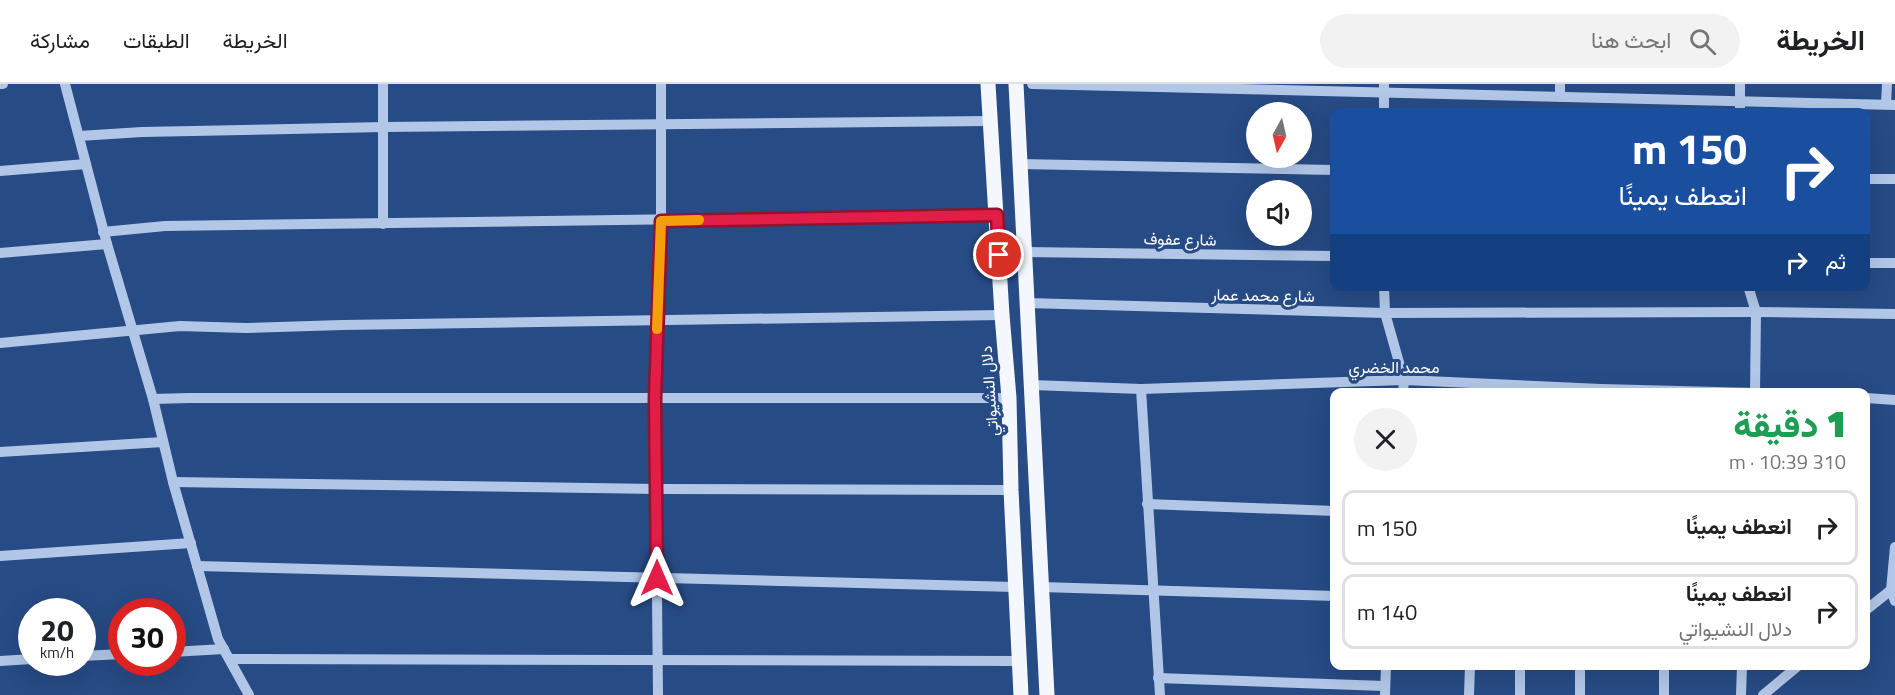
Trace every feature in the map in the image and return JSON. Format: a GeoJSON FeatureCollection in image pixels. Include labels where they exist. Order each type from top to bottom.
{"type":"FeatureCollection","features":[{"type":"Feature","properties":{"kind":"main road","name":"دلال النشيواتي"},"geometry":{"type":"LineString","coordinates":[[988,84],[1008,392],[1021,695]]}},
{"type":"Feature","properties":{"kind":"main road"},"geometry":{"type":"LineString","coordinates":[[1016,84],[1047,695]]}},
{"type":"Feature","properties":{"kind":"main road"},"geometry":{"type":"LineString","coordinates":[[1008,392],[1032,385]]}},
{"type":"Feature","properties":{"kind":"street"},"geometry":{"type":"LineString","coordinates":[[65,84],[106,244],[153,399],[173,482],[218,639],[249,695]]}},
{"type":"Feature","properties":{"kind":"street"},"geometry":{"type":"LineString","coordinates":[[383,84],[383,224]]}},
{"type":"Feature","properties":{"kind":"street"},"geometry":{"type":"LineString","coordinates":[[658,695],[655,399],[661,221],[661,84]]}},
{"type":"Feature","properties":{"kind":"street"},"geometry":{"type":"LineString","coordinates":[[1032,84],[1384,88],[1740,107],[1891,105],[1887,84]]}},
{"type":"Feature","properties":{"kind":"street"},"geometry":{"type":"LineString","coordinates":[[1560,84],[1560,97]]}},
{"type":"Feature","properties":{"kind":"street"},"geometry":{"type":"LineString","coordinates":[[1740,84],[1740,107]]}},
{"type":"Feature","properties":{"kind":"street"},"geometry":{"type":"LineString","coordinates":[[1384,88],[1384,108]]}},
{"type":"Feature","properties":{"kind":"street"},"geometry":{"type":"LineString","coordinates":[[79,136],[142,132],[384,127],[990,121]]}},
{"type":"Feature","properties":{"kind":"street"},"geometry":{"type":"LineString","coordinates":[[0,171],[86,164]]}},
{"type":"Feature","properties":{"kind":"street"},"geometry":{"type":"LineString","coordinates":[[1020,164],[1330,170]]}},
{"type":"Feature","properties":{"kind":"street"},"geometry":{"type":"LineString","coordinates":[[1870,179],[1895,179]]}},
{"type":"Feature","properties":{"kind":"street"},"geometry":{"type":"LineString","coordinates":[[103,232],[165,226],[997,215]]}},
{"type":"Feature","properties":{"kind":"street"},"geometry":{"type":"LineString","coordinates":[[0,253],[106,244]]}},
{"type":"Feature","properties":{"kind":"street","name":"شارع عفوف"},"geometry":{"type":"LineString","coordinates":[[1024,252],[1330,256]]}},
{"type":"Feature","properties":{"kind":"street"},"geometry":{"type":"LineString","coordinates":[[1870,263],[1895,263]]}},
{"type":"Feature","properties":{"kind":"street"},"geometry":{"type":"LineString","coordinates":[[1384,291],[1384,313],[1404,380],[1403,388]]}},
{"type":"Feature","properties":{"kind":"street"},"geometry":{"type":"LineString","coordinates":[[1750,291],[1756,312],[1756,388]]}},
{"type":"Feature","properties":{"kind":"street","name":"شارع محمد عمار"},"geometry":{"type":"LineString","coordinates":[[1027,303],[1384,313],[1895,314]]}},
{"type":"Feature","properties":{"kind":"street"},"geometry":{"type":"LineString","coordinates":[[0,343],[180,326],[246,328],[1002,315]]}},
{"type":"Feature","properties":{"kind":"street","name":"محمد الخضري"},"geometry":{"type":"LineString","coordinates":[[1032,385],[1141,389],[1404,380],[1547,388]]}},
{"type":"Feature","properties":{"kind":"street"},"geometry":{"type":"LineString","coordinates":[[1141,389],[1160,695]]}},
{"type":"Feature","properties":{"kind":"street"},"geometry":{"type":"LineString","coordinates":[[153,399],[503,397],[655,399],[1008,392]]}},
{"type":"Feature","properties":{"kind":"street"},"geometry":{"type":"LineString","coordinates":[[1870,398],[1895,400]]}},
{"type":"Feature","properties":{"kind":"street"},"geometry":{"type":"LineString","coordinates":[[0,452],[164,442]]}},
{"type":"Feature","properties":{"kind":"street"},"geometry":{"type":"LineString","coordinates":[[173,482],[657,489],[1011,490]]}},
{"type":"Feature","properties":{"kind":"street"},"geometry":{"type":"LineString","coordinates":[[1148,504],[1330,511]]}},
{"type":"Feature","properties":{"kind":"street"},"geometry":{"type":"LineString","coordinates":[[0,556],[191,543]]}},
{"type":"Feature","properties":{"kind":"street"},"geometry":{"type":"LineString","coordinates":[[1895,547],[1891,590],[1895,601]]}},
{"type":"Feature","properties":{"kind":"street"},"geometry":{"type":"LineString","coordinates":[[197,566],[1015,587]]}},
{"type":"Feature","properties":{"kind":"street"},"geometry":{"type":"LineString","coordinates":[[1041,586],[1330,596]]}},
{"type":"Feature","properties":{"kind":"street"},"geometry":{"type":"LineString","coordinates":[[1870,607],[1891,590]]}},
{"type":"Feature","properties":{"kind":"street"},"geometry":{"type":"LineString","coordinates":[[186,651],[224,649]]}},
{"type":"Feature","properties":{"kind":"street"},"geometry":{"type":"LineString","coordinates":[[230,659],[1018,661]]}},
{"type":"Feature","properties":{"kind":"street"},"geometry":{"type":"LineString","coordinates":[[0,661],[18,660]]}},
{"type":"Feature","properties":{"kind":"street"},"geometry":{"type":"LineString","coordinates":[[1158,678],[1385,691],[1386,670]]}},
{"type":"Feature","properties":{"kind":"street"},"geometry":{"type":"LineString","coordinates":[[1469,695],[1470,670]]}},
{"type":"Feature","properties":{"kind":"street"},"geometry":{"type":"LineString","coordinates":[[1520,670],[1520,695]]}},
{"type":"Feature","properties":{"kind":"street"},"geometry":{"type":"LineString","coordinates":[[1580,670],[1580,695]]}},
{"type":"Feature","properties":{"kind":"street"},"geometry":{"type":"LineString","coordinates":[[1664,670],[1664,695]]}},
{"type":"Feature","properties":{"kind":"street"},"geometry":{"type":"LineString","coordinates":[[1741,695],[1742,670]]}},
{"type":"Feature","properties":{"kind":"street"},"geometry":{"type":"LineString","coordinates":[[1763,695],[1793,670]]}},
{"type":"Feature","properties":{"kind":"slow traffic"},"geometry":{"type":"LineString","coordinates":[[657,329],[661,221],[699,220]]}},
{"type":"Feature","properties":{"kind":"route"},"geometry":{"type":"LineString","coordinates":[[657,578],[655,399],[661,221],[997,215],[999,255]]}}]}
